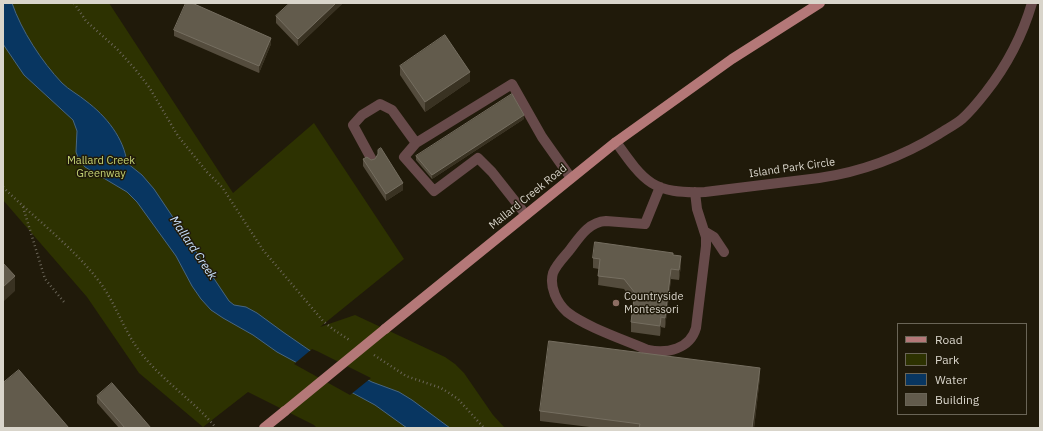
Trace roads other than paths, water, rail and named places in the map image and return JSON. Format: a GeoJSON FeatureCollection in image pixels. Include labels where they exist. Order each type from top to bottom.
{"type":"FeatureCollection","features":[{"type":"Feature","properties":{"kind":"main road","name":"Mallard Creek Road"},"geometry":{"type":"LineString","coordinates":[[264,428],[616,142],[732,59],[820,3]]}},
{"type":"Feature","properties":{"kind":"street","name":"Island Park Circle"},"geometry":{"type":"LineString","coordinates":[[616,142],[640,173],[651,182],[672,191],[695,192],[830,176],[873,164],[896,156],[927,141],[962,119],[972,109],[995,81],[1007,63],[1015,47],[1032,3]]}},
{"type":"Feature","properties":{"kind":"street"},"geometry":{"type":"LineString","coordinates":[[526,215],[492,172],[478,158],[434,192],[404,157],[416,143],[512,84],[542,137],[572,178]]}},
{"type":"Feature","properties":{"kind":"street"},"geometry":{"type":"LineString","coordinates":[[372,160],[353,125],[362,115],[380,104],[392,110],[416,143]]}},
{"type":"Feature","properties":{"kind":"street"},"geometry":{"type":"LineString","coordinates":[[660,187],[645,224],[601,221],[592,225],[577,240],[557,266],[553,275],[553,290],[555,297],[564,309],[586,323],[648,350],[662,352],[679,348],[689,340],[696,328],[706,237],[697,209],[695,192]]}},
{"type":"Feature","properties":{"kind":"street"},"geometry":{"type":"LineString","coordinates":[[704,231],[714,237],[724,252]]}},
{"type":"Feature","properties":{"kind":"water","name":"Mallard Creek"},"geometry":{"type":"Polygon","coordinates":[[[3,3],[12,3],[27,35],[54,75],[65,86],[93,107],[113,128],[122,145],[127,163],[142,175],[154,189],[229,301],[234,305],[246,307],[257,313],[309,350],[372,382],[399,392],[450,428],[407,428],[375,405],[277,352],[253,335],[211,310],[192,286],[176,256],[137,202],[127,192],[85,167],[79,160],[76,152],[77,131],[73,120],[24,75],[3,44],[3,3]]]}},
{"type":"Feature","properties":{"kind":"place","name":"Countryside Montessori"},"geometry":{"type":"Point","coordinates":[616,303]}},
{"type":"Feature","properties":{"kind":"park label","name":"Mallard Creek Greenway"},"geometry":{"type":"Point","coordinates":[101,167]}}]}
